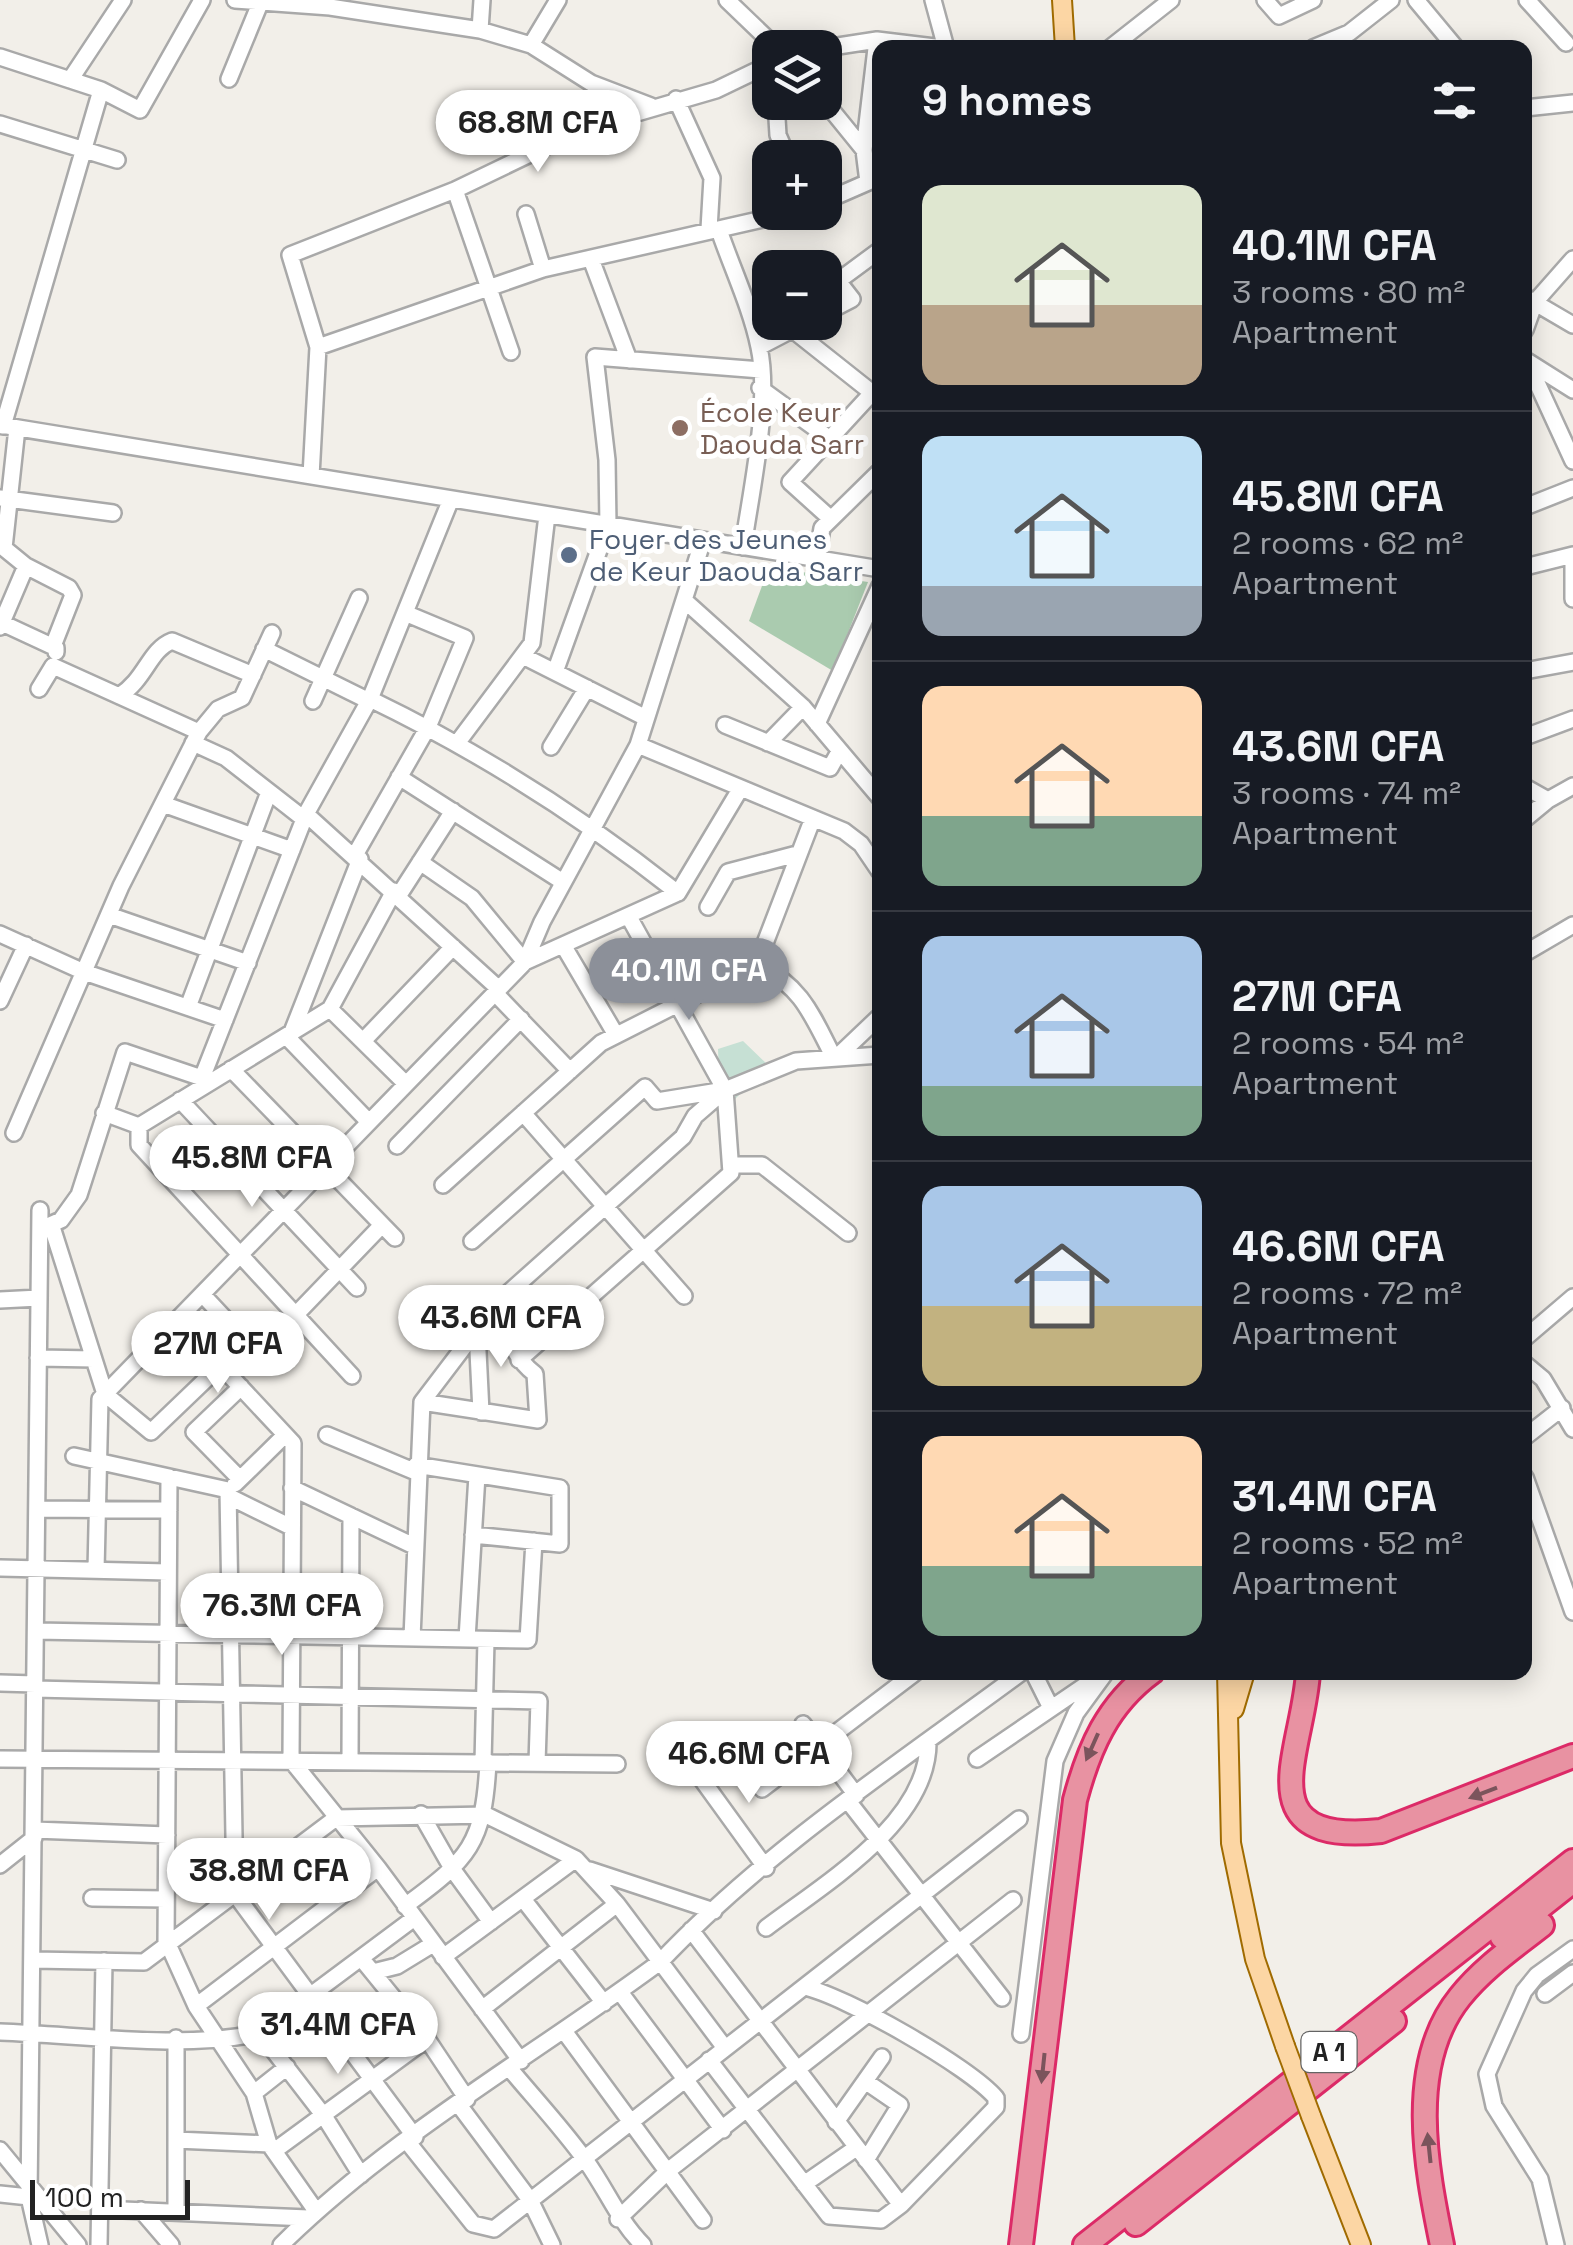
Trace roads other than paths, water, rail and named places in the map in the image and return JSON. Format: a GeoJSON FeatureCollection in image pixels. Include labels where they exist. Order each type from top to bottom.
{"type":"FeatureCollection","features":[{"type":"Feature","properties":{"kind":"highway"},"geometry":{"type":"LineString","coordinates":[[1021,2245],[1075,1800],[1086,1761],[1114,1708],[1144,1680]]}},
{"type":"Feature","properties":{"kind":"highway"},"geometry":{"type":"LineString","coordinates":[[1307,1680],[1288,1781],[1296,1804],[1322,1829],[1348,1835],[1382,1831],[1573,1756]]}},
{"type":"Feature","properties":{"kind":"highway","name":"A 1"},"geometry":{"type":"LineString","coordinates":[[1086,2245],[1573,1861]]}},
{"type":"Feature","properties":{"kind":"highway","name":"A 1"},"geometry":{"type":"LineString","coordinates":[[1110,2245],[1573,1881]]}},
{"type":"Feature","properties":{"kind":"highway"},"geometry":{"type":"LineString","coordinates":[[1442,2245],[1426,2112],[1426,2082],[1436,2038],[1471,1984],[1573,1900]]}},
{"type":"Feature","properties":{"kind":"main road"},"geometry":{"type":"LineString","coordinates":[[1062,0],[1064,40]]}},
{"type":"Feature","properties":{"kind":"main road"},"geometry":{"type":"LineString","coordinates":[[1227,1680],[1228,1804],[1236,1879],[1254,1959],[1362,2245]]}},
{"type":"Feature","properties":{"kind":"main road"},"geometry":{"type":"LineString","coordinates":[[1230,1724],[1243,1680]]}},
{"type":"Feature","properties":{"kind":"street"},"geometry":{"type":"LineString","coordinates":[[70,80],[122,0]]}},
{"type":"Feature","properties":{"kind":"street"},"geometry":{"type":"LineString","coordinates":[[0,57],[101,90],[140,110],[202,0]]}},
{"type":"Feature","properties":{"kind":"street"},"geometry":{"type":"LineString","coordinates":[[235,0],[374,7],[480,30],[531,45],[591,84],[653,107]]}},
{"type":"Feature","properties":{"kind":"street"},"geometry":{"type":"LineString","coordinates":[[480,30],[482,0]]}},
{"type":"Feature","properties":{"kind":"street"},"geometry":{"type":"LineString","coordinates":[[531,45],[558,0]]}},
{"type":"Feature","properties":{"kind":"street"},"geometry":{"type":"LineString","coordinates":[[933,0],[942,40]]}},
{"type":"Feature","properties":{"kind":"street"},"geometry":{"type":"LineString","coordinates":[[1120,40],[1171,0]]}},
{"type":"Feature","properties":{"kind":"street"},"geometry":{"type":"LineString","coordinates":[[1264,0],[1279,16],[1313,0]]}},
{"type":"Feature","properties":{"kind":"street"},"geometry":{"type":"LineString","coordinates":[[1332,40],[1350,32],[1391,0]]}},
{"type":"Feature","properties":{"kind":"street"},"geometry":{"type":"LineString","coordinates":[[1416,0],[1449,40]]}},
{"type":"Feature","properties":{"kind":"street"},"geometry":{"type":"LineString","coordinates":[[1552,0],[1533,6],[1566,44]]}},
{"type":"Feature","properties":{"kind":"street"},"geometry":{"type":"LineString","coordinates":[[229,79],[261,1]]}},
{"type":"Feature","properties":{"kind":"street"},"geometry":{"type":"LineString","coordinates":[[737,3],[761,30]]}},
{"type":"Feature","properties":{"kind":"street"},"geometry":{"type":"LineString","coordinates":[[1350,32],[1356,40]]}},
{"type":"Feature","properties":{"kind":"street"},"geometry":{"type":"LineString","coordinates":[[842,45],[872,41]]}},
{"type":"Feature","properties":{"kind":"street"},"geometry":{"type":"LineString","coordinates":[[311,476],[318,347],[290,255],[455,190],[582,129],[716,90],[752,73]]}},
{"type":"Feature","properties":{"kind":"street"},"geometry":{"type":"LineString","coordinates":[[864,150],[872,82]]}},
{"type":"Feature","properties":{"kind":"street"},"geometry":{"type":"LineString","coordinates":[[39,690],[52,666],[53,646],[73,596],[70,588],[26,566],[4,548],[7,426],[101,90]]}},
{"type":"Feature","properties":{"kind":"street"},"geometry":{"type":"LineString","coordinates":[[676,99],[712,178],[714,230],[760,347],[760,388],[744,547]]}},
{"type":"Feature","properties":{"kind":"street"},"geometry":{"type":"LineString","coordinates":[[1532,107],[1573,103]]}},
{"type":"Feature","properties":{"kind":"street"},"geometry":{"type":"LineString","coordinates":[[840,120],[864,150],[872,174]]}},
{"type":"Feature","properties":{"kind":"street"},"geometry":{"type":"LineString","coordinates":[[0,124],[116,160]]}},
{"type":"Feature","properties":{"kind":"street"},"geometry":{"type":"LineString","coordinates":[[842,194],[872,184]]}},
{"type":"Feature","properties":{"kind":"street"},"geometry":{"type":"LineString","coordinates":[[455,190],[511,352]]}},
{"type":"Feature","properties":{"kind":"street"},"geometry":{"type":"LineString","coordinates":[[526,214],[543,269]]}},
{"type":"Feature","properties":{"kind":"street"},"geometry":{"type":"LineString","coordinates":[[318,347],[543,269],[752,221]]}},
{"type":"Feature","properties":{"kind":"street"},"geometry":{"type":"LineString","coordinates":[[842,278],[872,256]]}},
{"type":"Feature","properties":{"kind":"street"},"geometry":{"type":"LineString","coordinates":[[591,259],[628,360]]}},
{"type":"Feature","properties":{"kind":"street"},"geometry":{"type":"LineString","coordinates":[[1532,297],[1573,259]]}},
{"type":"Feature","properties":{"kind":"street"},"geometry":{"type":"LineString","coordinates":[[842,286],[852,299],[842,304]]}},
{"type":"Feature","properties":{"kind":"street"},"geometry":{"type":"LineString","coordinates":[[1532,300],[1573,325]]}},
{"type":"Feature","properties":{"kind":"street"},"geometry":{"type":"LineString","coordinates":[[760,347],[773,340]]}},
{"type":"Feature","properties":{"kind":"street"},"geometry":{"type":"LineString","coordinates":[[815,340],[872,392]]}},
{"type":"Feature","properties":{"kind":"street"},"geometry":{"type":"LineString","coordinates":[[555,672],[608,524],[607,460],[595,357],[761,370]]}},
{"type":"Feature","properties":{"kind":"street"},"geometry":{"type":"LineString","coordinates":[[1532,365],[1573,390]]}},
{"type":"Feature","properties":{"kind":"street"},"geometry":{"type":"LineString","coordinates":[[1532,374],[1573,461]]}},
{"type":"Feature","properties":{"kind":"street"},"geometry":{"type":"LineString","coordinates":[[760,388],[830,439]]}},
{"type":"Feature","properties":{"kind":"street"},"geometry":{"type":"LineString","coordinates":[[831,519],[790,482],[872,400]]}},
{"type":"Feature","properties":{"kind":"street"},"geometry":{"type":"LineString","coordinates":[[7,426],[872,568]]}},
{"type":"Feature","properties":{"kind":"street"},"geometry":{"type":"LineString","coordinates":[[817,559],[822,528],[872,483]]}},
{"type":"Feature","properties":{"kind":"street"},"geometry":{"type":"LineString","coordinates":[[1532,504],[1573,488]]}},
{"type":"Feature","properties":{"kind":"street"},"geometry":{"type":"LineString","coordinates":[[4,498],[113,513]]}},
{"type":"Feature","properties":{"kind":"street"},"geometry":{"type":"LineString","coordinates":[[204,1081],[305,817],[370,701],[451,499]]}},
{"type":"Feature","properties":{"kind":"street"},"geometry":{"type":"LineString","coordinates":[[458,742],[532,643],[548,515]]}},
{"type":"Feature","properties":{"kind":"street"},"geometry":{"type":"LineString","coordinates":[[96,1570],[100,1399],[525,962],[592,825],[638,745],[703,540]]}},
{"type":"Feature","properties":{"kind":"street"},"geometry":{"type":"LineString","coordinates":[[1532,565],[1573,559],[1573,599]]}},
{"type":"Feature","properties":{"kind":"street"},"geometry":{"type":"LineString","coordinates":[[26,566],[0,624],[53,646]]}},
{"type":"Feature","properties":{"kind":"street"},"geometry":{"type":"LineString","coordinates":[[313,701],[359,598]]}},
{"type":"Feature","properties":{"kind":"street"},"geometry":{"type":"LineString","coordinates":[[684,600],[803,707],[872,789]]}},
{"type":"Feature","properties":{"kind":"street"},"geometry":{"type":"LineString","coordinates":[[817,724],[872,604]]}},
{"type":"Feature","properties":{"kind":"street"},"geometry":{"type":"LineString","coordinates":[[289,1034],[357,857],[428,727],[465,638],[405,613]]}},
{"type":"Feature","properties":{"kind":"street"},"geometry":{"type":"LineString","coordinates":[[14,1132],[109,914],[196,737],[218,708],[242,698],[272,633]]}},
{"type":"Feature","properties":{"kind":"street"},"geometry":{"type":"LineString","coordinates":[[119,696],[139,683],[152,658],[172,640],[252,675]]}},
{"type":"Feature","properties":{"kind":"street"},"geometry":{"type":"LineString","coordinates":[[264,649],[458,742],[592,825],[678,893]]}},
{"type":"Feature","properties":{"kind":"street"},"geometry":{"type":"LineString","coordinates":[[523,656],[646,718]]}},
{"type":"Feature","properties":{"kind":"street"},"geometry":{"type":"LineString","coordinates":[[1532,670],[1573,662]]}},
{"type":"Feature","properties":{"kind":"street"},"geometry":{"type":"LineString","coordinates":[[52,666],[196,737],[357,857],[497,991],[570,1071]]}},
{"type":"Feature","properties":{"kind":"street"},"geometry":{"type":"LineString","coordinates":[[551,747],[587,688]]}},
{"type":"Feature","properties":{"kind":"street"},"geometry":{"type":"LineString","coordinates":[[768,743],[803,707]]}},
{"type":"Feature","properties":{"kind":"street"},"geometry":{"type":"LineString","coordinates":[[1532,734],[1573,719]]}},
{"type":"Feature","properties":{"kind":"street"},"geometry":{"type":"LineString","coordinates":[[725,725],[830,768],[840,752]]}},
{"type":"Feature","properties":{"kind":"street"},"geometry":{"type":"LineString","coordinates":[[638,745],[740,791],[768,797],[813,818],[861,844],[872,860]]}},
{"type":"Feature","properties":{"kind":"street"},"geometry":{"type":"LineString","coordinates":[[399,777],[563,882]]}},
{"type":"Feature","properties":{"kind":"street"},"geometry":{"type":"LineString","coordinates":[[1532,813],[1573,786]]}},
{"type":"Feature","properties":{"kind":"street"},"geometry":{"type":"LineString","coordinates":[[525,962],[678,893],[740,791]]}},
{"type":"Feature","properties":{"kind":"street"},"geometry":{"type":"LineString","coordinates":[[1532,791],[1548,800]]}},
{"type":"Feature","properties":{"kind":"street"},"geometry":{"type":"LineString","coordinates":[[188,1007],[268,792]]}},
{"type":"Feature","properties":{"kind":"street"},"geometry":{"type":"LineString","coordinates":[[163,804],[292,850]]}},
{"type":"Feature","properties":{"kind":"street"},"geometry":{"type":"LineString","coordinates":[[139,1126],[204,1081],[231,1070],[330,1009],[396,893],[452,811]]}},
{"type":"Feature","properties":{"kind":"street"},"geometry":{"type":"LineString","coordinates":[[443,1185],[616,1035],[757,964],[813,818]]}},
{"type":"Feature","properties":{"kind":"street"},"geometry":{"type":"LineString","coordinates":[[708,907],[728,872],[797,854]]}},
{"type":"Feature","properties":{"kind":"street"},"geometry":{"type":"LineString","coordinates":[[420,862],[472,898],[525,962]]}},
{"type":"Feature","properties":{"kind":"street"},"geometry":{"type":"LineString","coordinates":[[109,914],[248,963]]}},
{"type":"Feature","properties":{"kind":"street"},"geometry":{"type":"LineString","coordinates":[[520,1360],[731,1173],[726,1090],[675,1005],[629,916]]}},
{"type":"Feature","properties":{"kind":"street"},"geometry":{"type":"LineString","coordinates":[[1532,949],[1573,925]]}},
{"type":"Feature","properties":{"kind":"street"},"geometry":{"type":"LineString","coordinates":[[0,934],[84,972],[225,1020]]}},
{"type":"Feature","properties":{"kind":"street"},"geometry":{"type":"LineString","coordinates":[[0,1001],[26,945]]}},
{"type":"Feature","properties":{"kind":"street"},"geometry":{"type":"LineString","coordinates":[[562,945],[616,1035]]}},
{"type":"Feature","properties":{"kind":"street"},"geometry":{"type":"LineString","coordinates":[[363,1042],[453,947]]}},
{"type":"Feature","properties":{"kind":"street"},"geometry":{"type":"LineString","coordinates":[[757,964],[779,975],[803,996],[836,1056]]}},
{"type":"Feature","properties":{"kind":"street"},"geometry":{"type":"LineString","coordinates":[[330,1009],[406,1084]]}},
{"type":"Feature","properties":{"kind":"street"},"geometry":{"type":"LineString","coordinates":[[397,1146],[521,1018]]}},
{"type":"Feature","properties":{"kind":"street"},"geometry":{"type":"LineString","coordinates":[[836,1056],[872,1023]]}},
{"type":"Feature","properties":{"kind":"street"},"geometry":{"type":"LineString","coordinates":[[289,1034],[370,1122]]}},
{"type":"Feature","properties":{"kind":"street"},"geometry":{"type":"LineString","coordinates":[[40,2245],[30,2191],[38,1358],[46,1228],[80,1194],[125,1052],[204,1081]]}},
{"type":"Feature","properties":{"kind":"street"},"geometry":{"type":"LineString","coordinates":[[472,1241],[645,1088],[657,1101],[726,1090],[796,1062],[872,1055]]}},
{"type":"Feature","properties":{"kind":"street"},"geometry":{"type":"LineString","coordinates":[[231,1070],[395,1238]]}},
{"type":"Feature","properties":{"kind":"street"},"geometry":{"type":"LineString","coordinates":[[412,1638],[416,1469],[422,1402],[498,1302],[683,1137],[695,1116],[726,1090]]}},
{"type":"Feature","properties":{"kind":"street"},"geometry":{"type":"LineString","coordinates":[[180,1100],[357,1288]]}},
{"type":"Feature","properties":{"kind":"street"},"geometry":{"type":"LineString","coordinates":[[104,1112],[139,1126]]}},
{"type":"Feature","properties":{"kind":"street"},"geometry":{"type":"LineString","coordinates":[[522,1114],[684,1296]]}},
{"type":"Feature","properties":{"kind":"street"},"geometry":{"type":"LineString","coordinates":[[139,1126],[139,1145],[352,1376]]}},
{"type":"Feature","properties":{"kind":"street"},"geometry":{"type":"LineString","coordinates":[[731,1165],[762,1165],[848,1233]]}},
{"type":"Feature","properties":{"kind":"street"},"geometry":{"type":"LineString","coordinates":[[40,1210],[104,1394],[151,1432],[246,1340]]}},
{"type":"Feature","properties":{"kind":"street"},"geometry":{"type":"LineString","coordinates":[[202,1294],[258,1354],[382,1225]]}},
{"type":"Feature","properties":{"kind":"street"},"geometry":{"type":"LineString","coordinates":[[0,1300],[39,1298]]}},
{"type":"Feature","properties":{"kind":"street"},"geometry":{"type":"LineString","coordinates":[[1532,1332],[1573,1298]]}},
{"type":"Feature","properties":{"kind":"street"},"geometry":{"type":"LineString","coordinates":[[422,1402],[538,1420],[535,1374],[520,1360],[498,1302]]}},
{"type":"Feature","properties":{"kind":"street"},"geometry":{"type":"LineString","coordinates":[[177,1319],[292,1443],[291,1760],[378,1868],[482,2009],[515,2065],[615,2204],[618,2220],[643,2245]]}},
{"type":"Feature","properties":{"kind":"street"},"geometry":{"type":"LineString","coordinates":[[477,1330],[481,1412]]}},
{"type":"Feature","properties":{"kind":"street"},"geometry":{"type":"LineString","coordinates":[[38,1358],[94,1359]]}},
{"type":"Feature","properties":{"kind":"street"},"geometry":{"type":"LineString","coordinates":[[1532,1370],[1543,1379],[1573,1430]]}},
{"type":"Feature","properties":{"kind":"street"},"geometry":{"type":"LineString","coordinates":[[241,1387],[194,1432],[233,1488],[292,1527]]}},
{"type":"Feature","properties":{"kind":"street"},"geometry":{"type":"LineString","coordinates":[[1532,1432],[1562,1408]]}},
{"type":"Feature","properties":{"kind":"street"},"geometry":{"type":"LineString","coordinates":[[285,1435],[233,1488],[230,1760],[235,1894],[375,2078],[411,2138],[473,2224],[494,2229],[1019,1819]]}},
{"type":"Feature","properties":{"kind":"street"},"geometry":{"type":"LineString","coordinates":[[327,1436],[416,1469],[477,1474],[560,1488],[560,1544],[474,1535]]}},
{"type":"Feature","properties":{"kind":"street"},"geometry":{"type":"LineString","coordinates":[[74,1456],[233,1488]]}},
{"type":"Feature","properties":{"kind":"street"},"geometry":{"type":"LineString","coordinates":[[466,1639],[477,1474]]}},
{"type":"Feature","properties":{"kind":"street"},"geometry":{"type":"LineString","coordinates":[[169,1477],[167,1945],[196,2006],[254,2093],[272,2148],[312,2214]]}},
{"type":"Feature","properties":{"kind":"street"},"geometry":{"type":"LineString","coordinates":[[292,1488],[414,1546]]}},
{"type":"Feature","properties":{"kind":"street"},"geometry":{"type":"LineString","coordinates":[[1532,1497],[1573,1612]]}},
{"type":"Feature","properties":{"kind":"street"},"geometry":{"type":"LineString","coordinates":[[37,1510],[168,1510]]}},
{"type":"Feature","properties":{"kind":"street"},"geometry":{"type":"LineString","coordinates":[[350,1761],[351,1516]]}},
{"type":"Feature","properties":{"kind":"street"},"geometry":{"type":"LineString","coordinates":[[36,1631],[528,1640],[534,1541]]}},
{"type":"Feature","properties":{"kind":"street"},"geometry":{"type":"LineString","coordinates":[[0,1568],[168,1572]]}},
{"type":"Feature","properties":{"kind":"street"},"geometry":{"type":"LineString","coordinates":[[0,2032],[176,2038],[260,2033],[361,1958],[453,1870],[486,1814],[486,1640]]}},
{"type":"Feature","properties":{"kind":"street"},"geometry":{"type":"LineString","coordinates":[[762,1790],[906,1680]]}},
{"type":"Feature","properties":{"kind":"street"},"geometry":{"type":"LineString","coordinates":[[281,2245],[361,2175],[660,1962],[691,1930],[1001,1680]]}},
{"type":"Feature","properties":{"kind":"street"},"geometry":{"type":"LineString","coordinates":[[1037,1680],[1050,1708]]}},
{"type":"Feature","properties":{"kind":"street"},"geometry":{"type":"LineString","coordinates":[[977,1759],[1093,1680]]}},
{"type":"Feature","properties":{"kind":"street"},"geometry":{"type":"LineString","coordinates":[[1021,2034],[1055,1761],[1076,1712],[1099,1680]]}},
{"type":"Feature","properties":{"kind":"street"},"geometry":{"type":"LineString","coordinates":[[0,1683],[168,1692],[539,1701],[538,1763]]}},
{"type":"Feature","properties":{"kind":"street"},"geometry":{"type":"LineString","coordinates":[[803,1724],[879,1842],[1002,1998]]}},
{"type":"Feature","properties":{"kind":"street"},"geometry":{"type":"LineString","coordinates":[[766,1928],[879,1842],[916,1792],[928,1768],[928,1742]]}},
{"type":"Feature","properties":{"kind":"street"},"geometry":{"type":"LineString","coordinates":[[0,1770],[7,1759],[34,1758],[617,1764]]}},
{"type":"Feature","properties":{"kind":"street"},"geometry":{"type":"LineString","coordinates":[[695,1770],[766,1868]]}},
{"type":"Feature","properties":{"kind":"street"},"geometry":{"type":"LineString","coordinates":[[421,1814],[453,1870],[491,1922]]}},
{"type":"Feature","properties":{"kind":"street"},"geometry":{"type":"LineString","coordinates":[[32,1960],[144,1962],[336,1818],[486,1814],[628,1886],[714,1911]]}},
{"type":"Feature","properties":{"kind":"street"},"geometry":{"type":"LineString","coordinates":[[0,1865],[34,1834],[167,1835]]}},
{"type":"Feature","properties":{"kind":"street"},"geometry":{"type":"LineString","coordinates":[[373,1972],[438,1951],[491,1922],[579,1862]]}},
{"type":"Feature","properties":{"kind":"street"},"geometry":{"type":"LineString","coordinates":[[579,1862],[726,2048]]}},
{"type":"Feature","properties":{"kind":"street"},"geometry":{"type":"LineString","coordinates":[[196,2006],[378,1868]]}},
{"type":"Feature","properties":{"kind":"street"},"geometry":{"type":"LineString","coordinates":[[92,1898],[166,1900]]}},
{"type":"Feature","properties":{"kind":"street"},"geometry":{"type":"LineString","coordinates":[[522,1898],[604,2003]]}},
{"type":"Feature","properties":{"kind":"street"},"geometry":{"type":"LineString","coordinates":[[618,2220],[669,2170],[1013,1900]]}},
{"type":"Feature","properties":{"kind":"street"},"geometry":{"type":"LineString","coordinates":[[482,2009],[616,1904]]}},
{"type":"Feature","properties":{"kind":"street"},"geometry":{"type":"LineString","coordinates":[[691,1930],[901,2205]]}},
{"type":"Feature","properties":{"kind":"street"},"geometry":{"type":"LineString","coordinates":[[1556,2245],[1540,2179],[1494,2106],[1487,2074],[1524,1991],[1537,1975],[1573,1949]]}},
{"type":"Feature","properties":{"kind":"street"},"geometry":{"type":"LineString","coordinates":[[361,1958],[427,2039],[463,2102],[530,2200],[552,2245]]}},
{"type":"Feature","properties":{"kind":"street"},"geometry":{"type":"LineString","coordinates":[[99,2245],[104,1961]]}},
{"type":"Feature","properties":{"kind":"street"},"geometry":{"type":"LineString","coordinates":[[1545,1994],[1573,1973]]}},
{"type":"Feature","properties":{"kind":"street"},"geometry":{"type":"LineString","coordinates":[[709,2060],[829,2216],[881,2220],[901,2205],[996,2107],[996,2098],[870,2013],[831,1992],[804,1986]]}},
{"type":"Feature","properties":{"kind":"street"},"geometry":{"type":"LineString","coordinates":[[620,1992],[724,2130]]}},
{"type":"Feature","properties":{"kind":"street"},"geometry":{"type":"LineString","coordinates":[[564,2032],[703,2220]]}},
{"type":"Feature","properties":{"kind":"street"},"geometry":{"type":"LineString","coordinates":[[260,2033],[324,2116],[361,2175]]}},
{"type":"Feature","properties":{"kind":"street"},"geometry":{"type":"LineString","coordinates":[[176,2038],[176,2210]]}},
{"type":"Feature","properties":{"kind":"street"},"geometry":{"type":"LineString","coordinates":[[176,2140],[272,2148],[324,2116],[427,2039]]}},
{"type":"Feature","properties":{"kind":"street"},"geometry":{"type":"LineString","coordinates":[[836,2122],[882,2056]]}},
{"type":"Feature","properties":{"kind":"street"},"geometry":{"type":"LineString","coordinates":[[254,2093],[286,2068]]}},
{"type":"Feature","properties":{"kind":"street"},"geometry":{"type":"LineString","coordinates":[[804,2184],[861,2154],[900,2105],[865,2080]]}},
{"type":"Feature","properties":{"kind":"street"},"geometry":{"type":"LineString","coordinates":[[0,2150],[78,2245]]}},
{"type":"Feature","properties":{"kind":"street"},"geometry":{"type":"LineString","coordinates":[[0,2194],[30,2191]]}},
{"type":"Feature","properties":{"kind":"street"},"geometry":{"type":"LineString","coordinates":[[100,2209],[312,2214]]}},
{"type":"Feature","properties":{"kind":"street"},"geometry":{"type":"LineString","coordinates":[[141,2210],[171,2245]]}},
{"type":"Feature","properties":{"kind":"place","name":"École Keur Daouda Sarr"},"geometry":{"type":"Point","coordinates":[680,428]}},
{"type":"Feature","properties":{"kind":"place","name":"Foyer des Jeunes de Keur Daouda Sarr"},"geometry":{"type":"Point","coordinates":[569,555]}}]}
